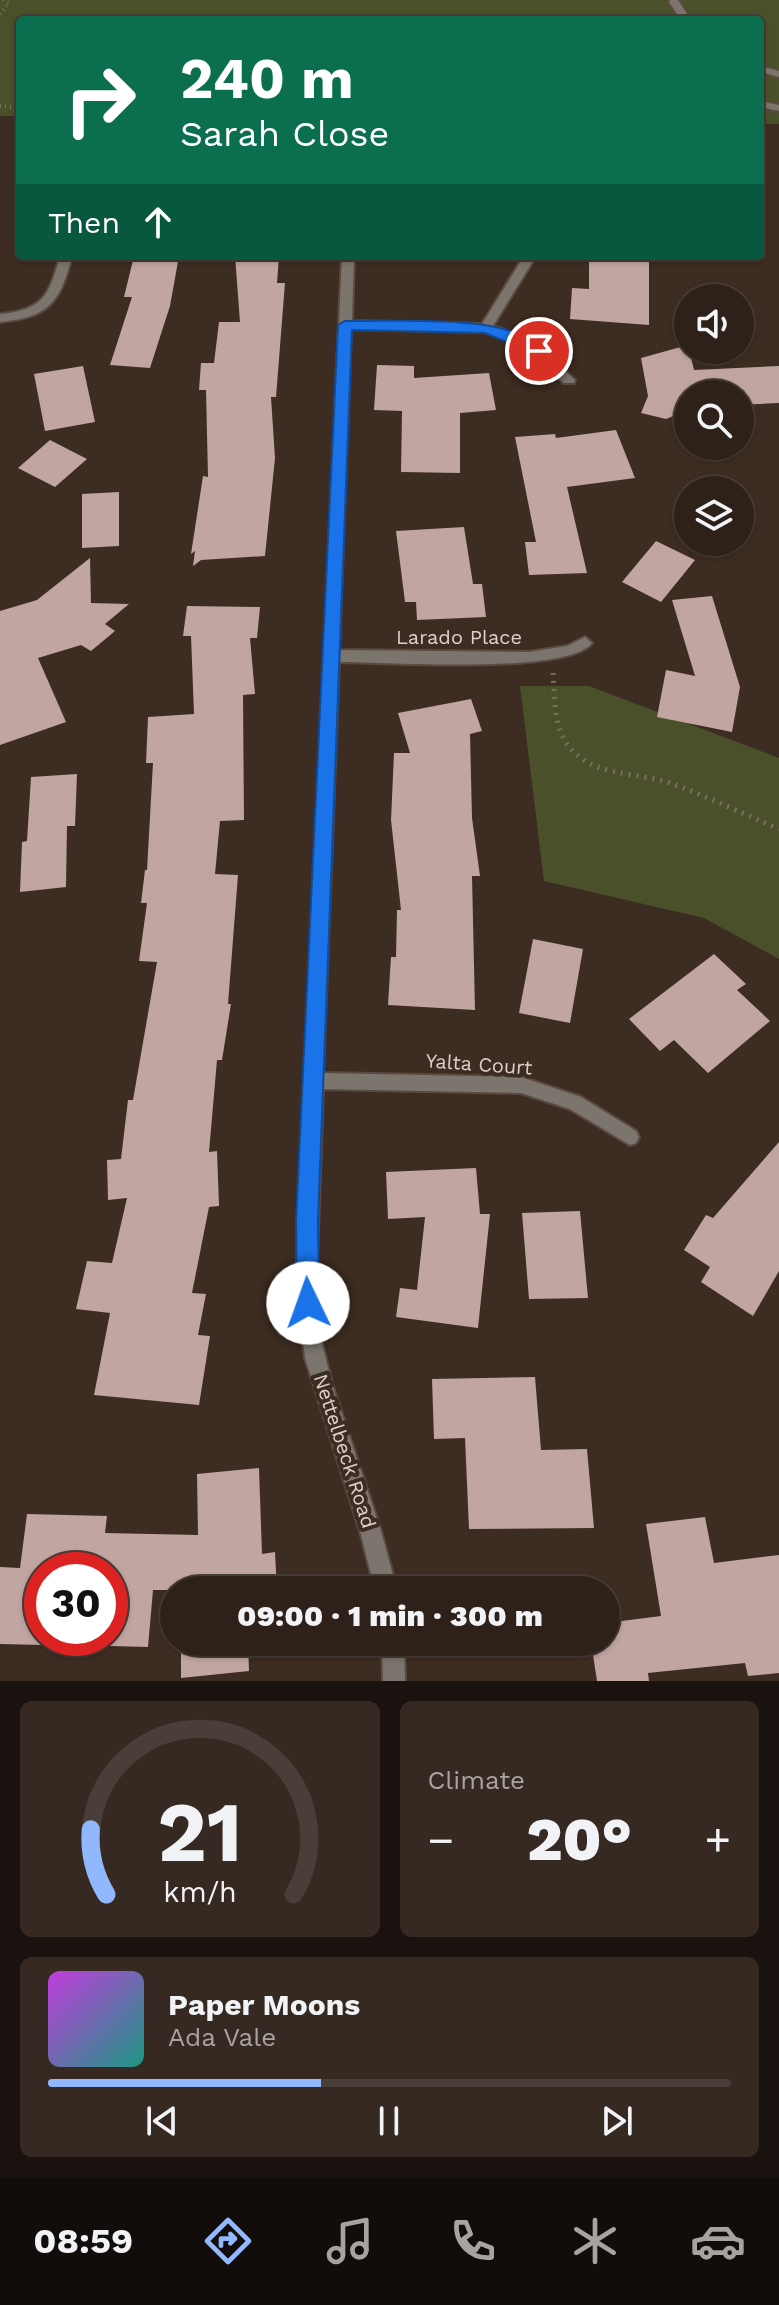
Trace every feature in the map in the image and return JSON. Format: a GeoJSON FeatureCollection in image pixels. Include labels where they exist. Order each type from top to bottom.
{"type":"FeatureCollection","features":[{"type":"Feature","properties":{"kind":"street"},"geometry":{"type":"LineString","coordinates":[[0,318],[29,314],[45,307],[58,288],[65,260]]}},
{"type":"Feature","properties":{"kind":"street","name":"Nettelbeck Road"},"geometry":{"type":"LineString","coordinates":[[348,260],[306,1248],[309,1321],[328,1404],[366,1512],[382,1576]]}},
{"type":"Feature","properties":{"kind":"street"},"geometry":{"type":"LineString","coordinates":[[486,328],[528,260]]}},
{"type":"Feature","properties":{"kind":"street"},"geometry":{"type":"LineString","coordinates":[[345,325],[486,328],[526,342],[569,380]]}},
{"type":"Feature","properties":{"kind":"street","name":"Larado Place"},"geometry":{"type":"LineString","coordinates":[[330,656],[551,656],[585,643]]}},
{"type":"Feature","properties":{"kind":"street","name":"Yalta Court"},"geometry":{"type":"LineString","coordinates":[[313,1081],[521,1085],[575,1103],[630,1137]]}},
{"type":"Feature","properties":{"kind":"street"},"geometry":{"type":"LineString","coordinates":[[393,1656],[394,1681]]}},
{"type":"Feature","properties":{"kind":"path"},"geometry":{"type":"LineString","coordinates":[[0,14],[9,3],[3,0]]}},
{"type":"Feature","properties":{"kind":"path"},"geometry":{"type":"LineString","coordinates":[[551,656],[561,731],[567,745],[583,759],[602,770],[668,782],[779,829]]}},
{"type":"Feature","properties":{"kind":"green space"},"geometry":{"type":"Polygon","coordinates":[[[0,0],[779,0],[779,124],[764,124],[764,16],[16,16],[16,116],[0,116],[0,0]]]}},
{"type":"Feature","properties":{"kind":"green space"},"geometry":{"type":"Polygon","coordinates":[[[520,686],[589,686],[779,758],[779,959],[704,918],[544,881],[520,686]]]}},
{"type":"Feature","properties":{"kind":"building"},"geometry":{"type":"Polygon","coordinates":[[[133,260],[178,260],[170,306],[150,368],[110,365],[132,297],[124,297],[133,260]]]}},
{"type":"Feature","properties":{"kind":"building"},"geometry":{"type":"Polygon","coordinates":[[[235,260],[279,260],[277,283],[285,283],[276,397],[271,397],[275,458],[265,556],[201,560],[193,566],[195,551],[191,554],[203,476],[208,477],[206,390],[199,390],[201,363],[214,363],[219,322],[240,322],[235,260]]]}},
{"type":"Feature","properties":{"kind":"building"},"geometry":{"type":"Polygon","coordinates":[[[589,260],[649,262],[649,325],[570,319],[572,288],[589,289],[589,260]]]}},
{"type":"Feature","properties":{"kind":"building"},"geometry":{"type":"Polygon","coordinates":[[[674,349],[674,364],[693,364],[694,370],[779,366],[779,403],[754,404],[754,380],[674,380],[674,416],[666,419],[641,413],[648,396],[641,358],[674,349]]]}},
{"type":"Feature","properties":{"kind":"building"},"geometry":{"type":"Polygon","coordinates":[[[377,365],[414,366],[414,378],[489,373],[496,410],[460,413],[460,473],[401,472],[402,411],[374,410],[377,365]]]}},
{"type":"Feature","properties":{"kind":"building"},"geometry":{"type":"Polygon","coordinates":[[[83,366],[95,422],[45,431],[34,374],[83,366]]]}},
{"type":"Feature","properties":{"kind":"building"},"geometry":{"type":"Polygon","coordinates":[[[616,430],[635,478],[567,487],[587,573],[529,575],[525,542],[536,542],[515,437],[555,434],[556,438],[616,430]]]}},
{"type":"Feature","properties":{"kind":"building"},"geometry":{"type":"Polygon","coordinates":[[[50,440],[87,459],[55,487],[18,468],[50,440]]]}},
{"type":"Feature","properties":{"kind":"building"},"geometry":{"type":"Polygon","coordinates":[[[119,492],[119,546],[82,548],[82,494],[119,492]]]}},
{"type":"Feature","properties":{"kind":"building"},"geometry":{"type":"Polygon","coordinates":[[[464,527],[473,584],[482,584],[486,617],[417,620],[416,602],[405,602],[396,531],[464,527]]]}},
{"type":"Feature","properties":{"kind":"building"},"geometry":{"type":"Polygon","coordinates":[[[656,541],[674,550],[674,556],[695,560],[661,602],[622,582],[656,541]]]}},
{"type":"Feature","properties":{"kind":"building"},"geometry":{"type":"Polygon","coordinates":[[[90,558],[91,603],[129,604],[105,624],[115,631],[91,651],[81,645],[38,658],[66,722],[0,745],[0,611],[37,600],[90,558]]]}},
{"type":"Feature","properties":{"kind":"building"},"geometry":{"type":"Polygon","coordinates":[[[712,596],[740,687],[732,732],[657,717],[666,670],[695,676],[672,600],[712,596]]]}},
{"type":"Feature","properties":{"kind":"building"},"geometry":{"type":"Polygon","coordinates":[[[187,606],[260,607],[257,638],[250,638],[255,694],[243,695],[244,820],[220,821],[215,874],[238,875],[228,1004],[231,1004],[222,1060],[217,1060],[209,1152],[217,1151],[219,1206],[209,1207],[192,1293],[206,1294],[198,1335],[210,1336],[199,1405],[94,1395],[110,1313],[76,1309],[87,1261],[112,1263],[127,1198],[108,1200],[107,1160],[121,1159],[128,1100],[133,1100],[157,962],[139,961],[147,903],[141,903],[147,870],[153,763],[146,763],[148,717],[194,714],[191,636],[183,636],[187,606]]]}},
{"type":"Feature","properties":{"kind":"building"},"geometry":{"type":"Polygon","coordinates":[[[471,699],[482,731],[470,734],[472,818],[480,876],[472,876],[475,1010],[388,1005],[391,957],[396,957],[397,910],[401,910],[391,820],[394,753],[410,753],[398,713],[471,699]]]}},
{"type":"Feature","properties":{"kind":"building"},"geometry":{"type":"Polygon","coordinates":[[[77,774],[75,826],[67,826],[66,887],[20,892],[22,842],[27,841],[31,777],[77,774]]]}},
{"type":"Feature","properties":{"kind":"building"},"geometry":{"type":"Polygon","coordinates":[[[533,939],[583,949],[570,1023],[519,1013],[533,939]]]}},
{"type":"Feature","properties":{"kind":"building"},"geometry":{"type":"Polygon","coordinates":[[[714,954],[746,984],[737,990],[770,1021],[708,1073],[674,1040],[660,1051],[629,1019],[714,954]]]}},
{"type":"Feature","properties":{"kind":"building"},"geometry":{"type":"Polygon","coordinates":[[[779,1142],[779,1271],[753,1316],[701,1282],[710,1267],[684,1250],[706,1215],[713,1218],[779,1142]]]}},
{"type":"Feature","properties":{"kind":"building"},"geometry":{"type":"Polygon","coordinates":[[[476,1168],[480,1214],[490,1214],[478,1328],[396,1317],[400,1288],[417,1290],[425,1217],[388,1219],[386,1172],[476,1168]]]}},
{"type":"Feature","properties":{"kind":"building"},"geometry":{"type":"Polygon","coordinates":[[[580,1211],[588,1298],[529,1299],[522,1213],[580,1211]]]}},
{"type":"Feature","properties":{"kind":"building"},"geometry":{"type":"Polygon","coordinates":[[[535,1377],[541,1450],[587,1449],[594,1528],[469,1529],[465,1438],[434,1439],[432,1379],[535,1377]]]}},
{"type":"Feature","properties":{"kind":"building"},"geometry":{"type":"Polygon","coordinates":[[[259,1468],[262,1554],[275,1552],[276,1576],[160,1576],[160,1590],[153,1590],[148,1647],[128,1646],[128,1552],[24,1552],[24,1645],[0,1644],[0,1567],[20,1568],[27,1514],[107,1516],[105,1533],[198,1535],[197,1474],[259,1468]]]}},
{"type":"Feature","properties":{"kind":"building"},"geometry":{"type":"Polygon","coordinates":[[[705,1517],[714,1563],[779,1555],[779,1673],[748,1676],[745,1663],[648,1673],[649,1681],[597,1681],[593,1656],[620,1656],[620,1621],[661,1616],[646,1524],[705,1517]]]}},
{"type":"Feature","properties":{"kind":"building"},"geometry":{"type":"Polygon","coordinates":[[[181,1656],[248,1656],[249,1671],[181,1678],[181,1656]]]}},
{"type":"Feature","properties":{"kind":"route"},"geometry":{"type":"LineString","coordinates":[[308,1303],[307,1221],[345,325],[486,328],[526,342],[539,351]]}}]}
